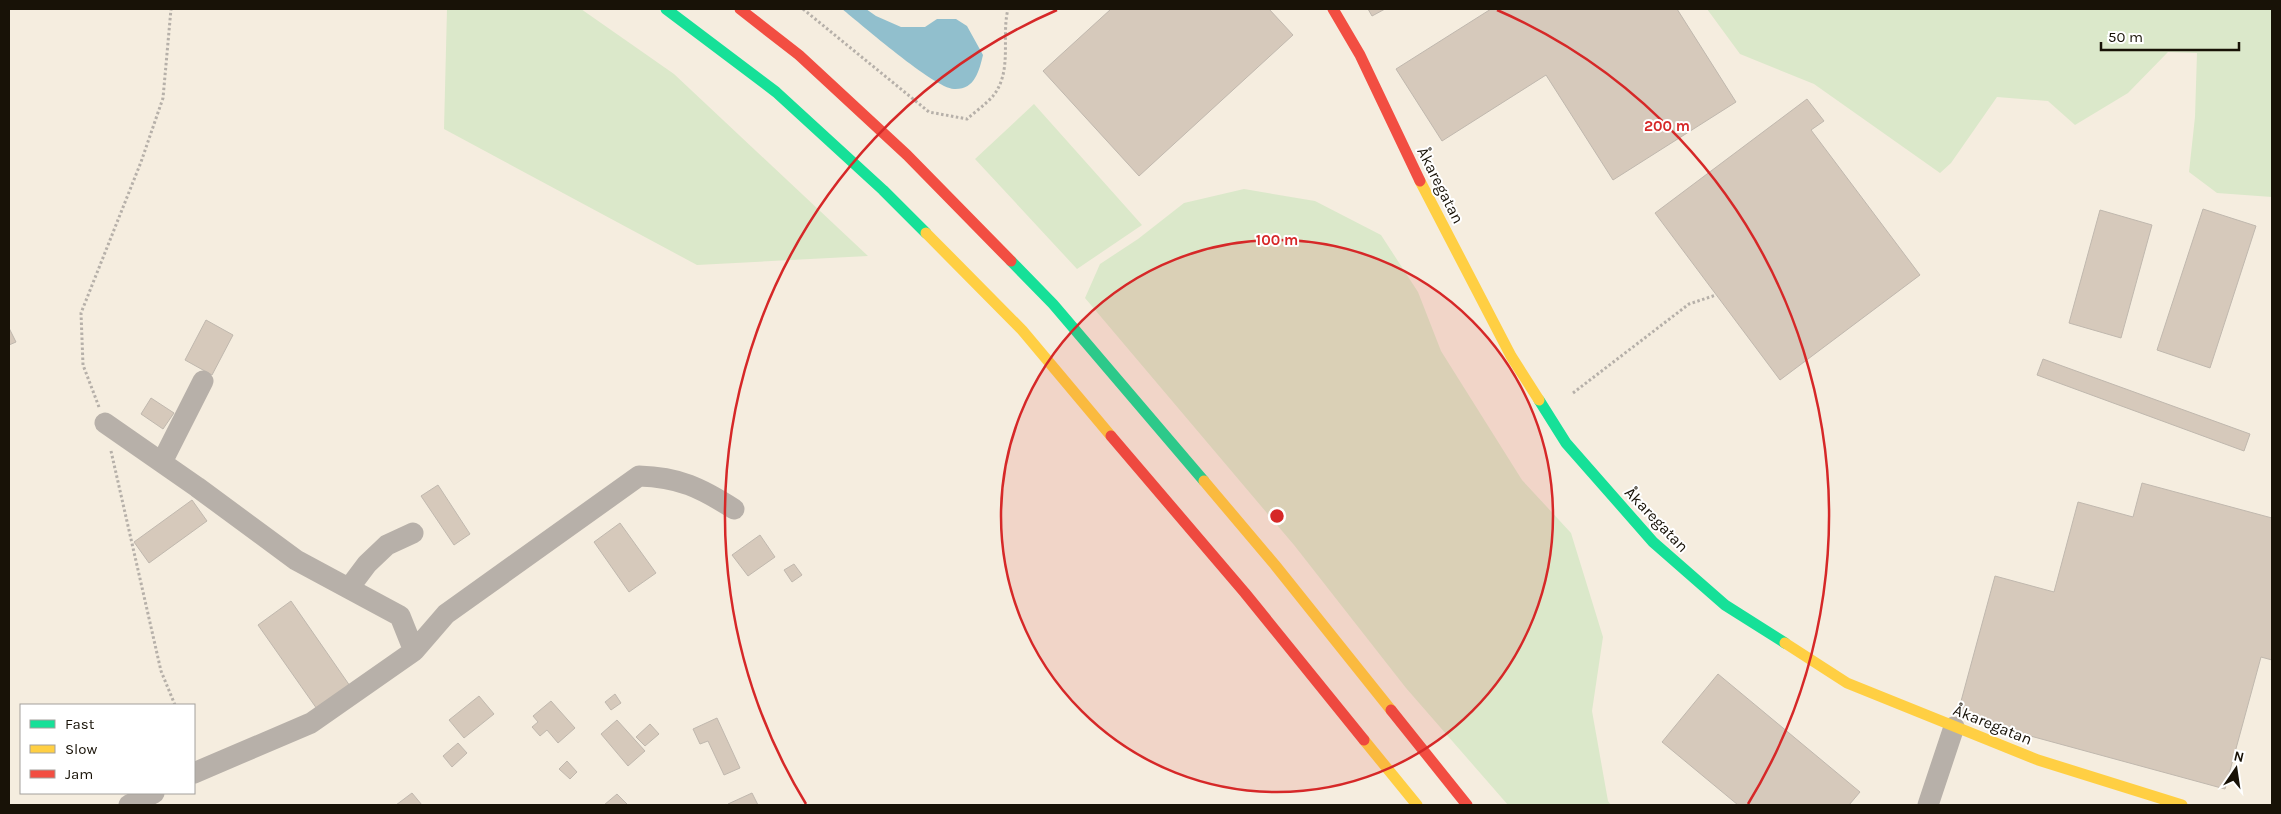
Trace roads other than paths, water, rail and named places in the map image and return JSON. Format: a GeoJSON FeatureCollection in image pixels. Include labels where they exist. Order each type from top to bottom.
{"type":"FeatureCollection","features":[{"type":"Feature","properties":{"kind":"main road"},"geometry":{"type":"LineString","coordinates":[[666,9],[776,92],[883,190],[1022,330],[1246,593],[1417,805]]}},
{"type":"Feature","properties":{"kind":"main road"},"geometry":{"type":"LineString","coordinates":[[740,9],[799,55],[900,148],[1053,304],[1275,565],[1467,805]]}},
{"type":"Feature","properties":{"kind":"main road","name":"Åkaregatan"},"geometry":{"type":"LineString","coordinates":[[1333,9],[1360,55],[1405,151],[1511,356],[1566,443],[1654,542],[1725,605],[1847,682],[2038,760],[2182,805]]}},
{"type":"Feature","properties":{"kind":"street"},"geometry":{"type":"LineString","coordinates":[[162,462],[204,381]]}},
{"type":"Feature","properties":{"kind":"street"},"geometry":{"type":"LineString","coordinates":[[105,423],[162,462],[296,560],[400,616],[414,651]]}},
{"type":"Feature","properties":{"kind":"street"},"geometry":{"type":"LineString","coordinates":[[195,773],[311,723],[414,651],[446,614],[639,476],[665,477],[689,485],[706,491],[734,509]]}},
{"type":"Feature","properties":{"kind":"street"},"geometry":{"type":"LineString","coordinates":[[349,588],[366,564],[387,545],[413,533]]}},
{"type":"Feature","properties":{"kind":"street"},"geometry":{"type":"LineString","coordinates":[[1928,805],[1954,727]]}},
{"type":"Feature","properties":{"kind":"street"},"geometry":{"type":"LineString","coordinates":[[129,805],[152,794]]}},
{"type":"Feature","properties":{"kind":"water"},"geometry":{"type":"Polygon","coordinates":[[[842,9],[866,9],[876,16],[901,27],[925,27],[937,19],[956,19],[967,26],[983,55],[978,73],[967,86],[954,89],[944,86],[915,67],[842,9]]]}}]}
